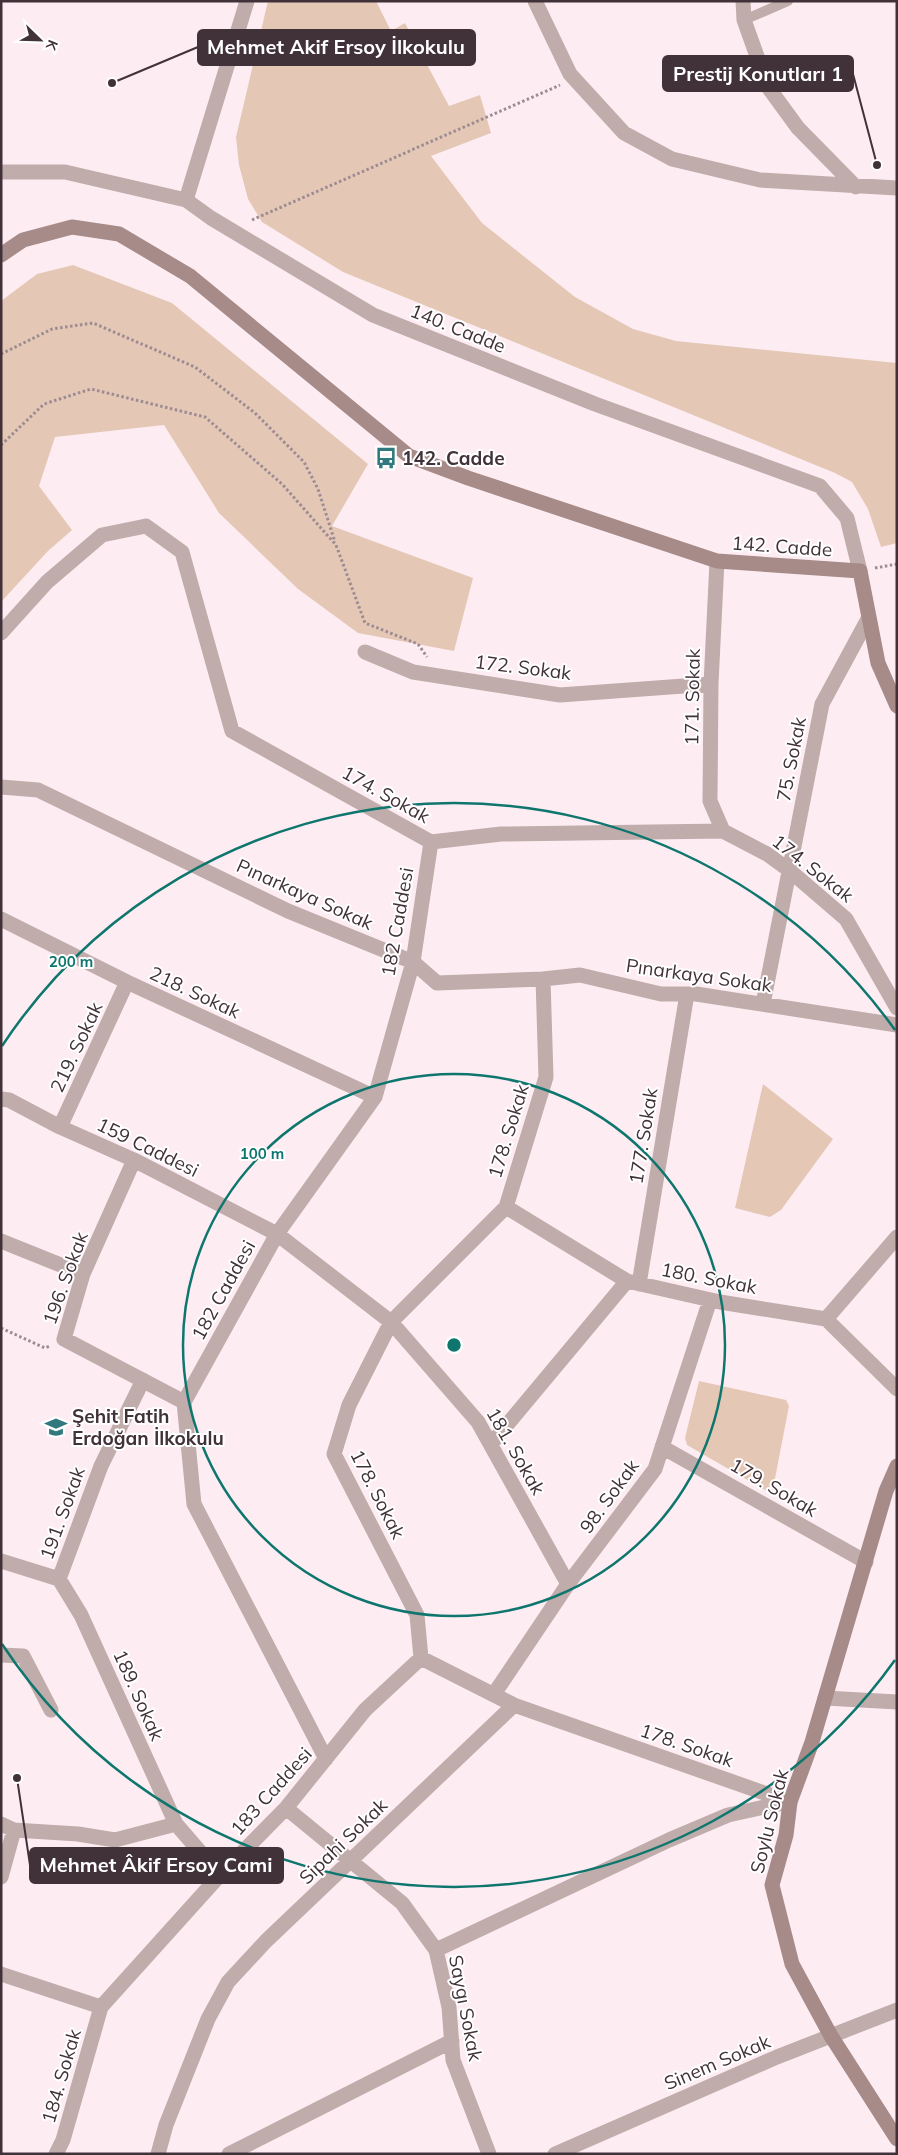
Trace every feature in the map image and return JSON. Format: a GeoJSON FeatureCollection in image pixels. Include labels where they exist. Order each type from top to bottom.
{"type":"FeatureCollection","features":[{"type":"Feature","properties":{"kind":"street"},"geometry":{"type":"LineString","coordinates":[[186,200],[247,1]]}},
{"type":"Feature","properties":{"kind":"street"},"geometry":{"type":"LineString","coordinates":[[535,1],[574,79],[624,133],[672,159],[760,180],[897,188]]}},
{"type":"Feature","properties":{"kind":"street"},"geometry":{"type":"LineString","coordinates":[[742,1],[744,20],[768,87],[798,128],[856,186]]}},
{"type":"Feature","properties":{"kind":"street","name":"140. Cadde"},"geometry":{"type":"LineString","coordinates":[[1,172],[65,172],[186,200],[211,218],[373,314],[595,404],[820,486],[846,518],[860,571]]}},
{"type":"Feature","properties":{"kind":"street","name":"142. Cadde"},"geometry":{"type":"LineString","coordinates":[[1,254],[23,240],[72,227],[119,234],[190,276],[409,456],[717,561],[860,571]]}},
{"type":"Feature","properties":{"kind":"street","name":"174. Sokak"},"geometry":{"type":"LineString","coordinates":[[1,632],[48,582],[102,535],[146,526],[182,552],[232,731],[431,842],[501,834],[723,831],[767,854],[790,870],[846,919],[897,1008]]}},
{"type":"Feature","properties":{"kind":"street","name":"171. Sokak"},"geometry":{"type":"LineString","coordinates":[[717,561],[711,684],[710,801],[723,831]]}},
{"type":"Feature","properties":{"kind":"street"},"geometry":{"type":"LineString","coordinates":[[860,571],[878,663],[897,706]]}},
{"type":"Feature","properties":{"kind":"street","name":"75. Sokak"},"geometry":{"type":"LineString","coordinates":[[763,1004],[822,704],[868,619]]}},
{"type":"Feature","properties":{"kind":"street","name":"172. Sokak"},"geometry":{"type":"LineString","coordinates":[[365,652],[413,672],[560,695],[711,684]]}},
{"type":"Feature","properties":{"kind":"street","name":"Pınarkaya Sokak"},"geometry":{"type":"LineString","coordinates":[[1,787],[38,790],[288,911],[412,962],[437,983],[543,979],[580,975],[662,994],[687,994],[763,1004],[897,1025]]}},
{"type":"Feature","properties":{"kind":"street","name":"182 Caddesi"},"geometry":{"type":"LineString","coordinates":[[184,1402],[277,1234],[375,1097],[412,962],[431,842]]}},
{"type":"Feature","properties":{"kind":"street","name":"218. Sokak"},"geometry":{"type":"LineString","coordinates":[[1,919],[127,982],[375,1097]]}},
{"type":"Feature","properties":{"kind":"street","name":"178. Sokak"},"geometry":{"type":"LineString","coordinates":[[543,979],[546,1077],[506,1207],[392,1322],[349,1405],[334,1454],[417,1615],[421,1658],[514,1704],[790,1802]]}},
{"type":"Feature","properties":{"kind":"street","name":"219. Sokak"},"geometry":{"type":"LineString","coordinates":[[60,1128],[127,982]]}},
{"type":"Feature","properties":{"kind":"street","name":"177. Sokak"},"geometry":{"type":"LineString","coordinates":[[633,1283],[687,994]]}},
{"type":"Feature","properties":{"kind":"street","name":"159 Caddesi"},"geometry":{"type":"LineString","coordinates":[[1,1099],[9,1100],[60,1128],[134,1160],[277,1234]]}},
{"type":"Feature","properties":{"kind":"street","name":"196. Sokak"},"geometry":{"type":"LineString","coordinates":[[134,1160],[84,1274],[64,1339],[184,1402]]}},
{"type":"Feature","properties":{"kind":"street","name":"180. Sokak"},"geometry":{"type":"LineString","coordinates":[[506,1207],[633,1283],[710,1300],[826,1319]]}},
{"type":"Feature","properties":{"kind":"street","name":"181. Sokak"},"geometry":{"type":"LineString","coordinates":[[277,1234],[392,1322],[478,1422],[568,1584]]}},
{"type":"Feature","properties":{"kind":"street"},"geometry":{"type":"LineString","coordinates":[[897,1237],[826,1319],[897,1389]]}},
{"type":"Feature","properties":{"kind":"street"},"geometry":{"type":"LineString","coordinates":[[1,1241],[84,1274]]}},
{"type":"Feature","properties":{"kind":"street"},"geometry":{"type":"LineString","coordinates":[[491,1444],[633,1283]]}},
{"type":"Feature","properties":{"kind":"street","name":"98. Sokak"},"geometry":{"type":"LineString","coordinates":[[494,1694],[568,1584],[655,1469],[710,1300]]}},
{"type":"Feature","properties":{"kind":"street","name":"191. Sokak"},"geometry":{"type":"LineString","coordinates":[[59,1578],[101,1466],[143,1380]]}},
{"type":"Feature","properties":{"kind":"street"},"geometry":{"type":"LineString","coordinates":[[184,1402],[194,1504],[326,1759]]}},
{"type":"Feature","properties":{"kind":"street","name":"179. Sokak"},"geometry":{"type":"LineString","coordinates":[[662,1447],[866,1562]]}},
{"type":"Feature","properties":{"kind":"street","name":"Soylu Sokak"},"geometry":{"type":"LineString","coordinates":[[897,1466],[891,1492],[866,1562],[825,1698],[790,1802],[786,1835],[772,1885],[792,1964],[831,2036],[897,2139]]}},
{"type":"Feature","properties":{"kind":"street"},"geometry":{"type":"LineString","coordinates":[[1,1561],[59,1578]]}},
{"type":"Feature","properties":{"kind":"street","name":"189. Sokak"},"geometry":{"type":"LineString","coordinates":[[59,1578],[81,1615],[176,1824],[220,1875]]}},
{"type":"Feature","properties":{"kind":"street"},"geometry":{"type":"LineString","coordinates":[[1,1655],[23,1656],[51,1710]]}},
{"type":"Feature","properties":{"kind":"street","name":"183 Caddesi"},"geometry":{"type":"LineString","coordinates":[[101,2008],[220,1875],[286,1808],[365,1710],[421,1658]]}},
{"type":"Feature","properties":{"kind":"street"},"geometry":{"type":"LineString","coordinates":[[825,1698],[897,1702]]}},
{"type":"Feature","properties":{"kind":"street","name":"Sipahi Sokak"},"geometry":{"type":"LineString","coordinates":[[158,2154],[166,2125],[208,2019],[228,1982],[266,1941],[514,1704]]}},
{"type":"Feature","properties":{"kind":"street"},"geometry":{"type":"LineString","coordinates":[[436,1950],[669,1840],[728,1815],[790,1802]]}},
{"type":"Feature","properties":{"kind":"street","name":"Saygı Sokak"},"geometry":{"type":"LineString","coordinates":[[286,1808],[402,1903],[436,1950],[449,2007],[454,2060],[489,2154]]}},
{"type":"Feature","properties":{"kind":"street"},"geometry":{"type":"LineString","coordinates":[[1,1876],[8,1827],[115,1840],[176,1824]]}},
{"type":"Feature","properties":{"kind":"street"},"geometry":{"type":"LineString","coordinates":[[1,1974],[101,2008]]}},
{"type":"Feature","properties":{"kind":"street","name":"184. Sokak"},"geometry":{"type":"LineString","coordinates":[[56,2154],[63,2140],[101,2008]]}},
{"type":"Feature","properties":{"kind":"street","name":"Sinem Sokak"},"geometry":{"type":"LineString","coordinates":[[555,2154],[831,2036],[897,2010]]}},
{"type":"Feature","properties":{"kind":"street"},"geometry":{"type":"LineString","coordinates":[[229,2154],[452,2041]]}},
{"type":"Feature","properties":{"kind":"lane"},"geometry":{"type":"LineString","coordinates":[[744,20],[788,1]]}},
{"type":"Feature","properties":{"kind":"path"},"geometry":{"type":"LineString","coordinates":[[252,220],[574,79]]}},
{"type":"Feature","properties":{"kind":"path"},"geometry":{"type":"LineString","coordinates":[[1,354],[52,329],[93,323],[195,367],[255,413],[304,462],[318,489],[336,545],[365,623],[418,644],[440,677]]}},
{"type":"Feature","properties":{"kind":"path"},"geometry":{"type":"LineString","coordinates":[[1,445],[44,404],[91,389],[205,418],[282,484],[336,545]]}},
{"type":"Feature","properties":{"kind":"path"},"geometry":{"type":"LineString","coordinates":[[860,571],[897,564]]}},
{"type":"Feature","properties":{"kind":"path"},"geometry":{"type":"LineString","coordinates":[[1,1328],[45,1348],[64,1339]]}},
{"type":"Feature","properties":{"kind":"shaded area"},"geometry":{"type":"Polygon","coordinates":[[[268,1],[376,1],[391,31],[405,23],[449,106],[480,95],[491,133],[431,156],[482,223],[575,297],[633,329],[676,341],[897,363],[897,543],[881,547],[868,509],[852,482],[835,473],[343,272],[262,222],[248,199],[239,165],[236,137],[268,1]]]}},
{"type":"Feature","properties":{"kind":"shaded area"},"geometry":{"type":"Polygon","coordinates":[[[73,265],[172,303],[368,464],[332,526],[473,578],[454,651],[358,633],[298,589],[219,513],[164,425],[55,437],[39,486],[72,530],[48,551],[1,602],[1,301],[37,274],[73,265]]]}},
{"type":"Feature","properties":{"kind":"shaded area"},"geometry":{"type":"Polygon","coordinates":[[[763,1084],[833,1139],[781,1210],[770,1217],[735,1208],[763,1084]]]}},
{"type":"Feature","properties":{"kind":"shaded area"},"geometry":{"type":"Polygon","coordinates":[[[699,1381],[786,1400],[789,1406],[772,1494],[687,1445],[685,1438],[699,1381]]]}},
{"type":"Feature","properties":{"kind":"place","name":"Mehmet Akif Ersoy İlkokulu"},"geometry":{"type":"Point","coordinates":[112,83]}},
{"type":"Feature","properties":{"kind":"place","name":"Prestij Konutları 1"},"geometry":{"type":"Point","coordinates":[877,165]}},
{"type":"Feature","properties":{"kind":"place","name":"142. Cadde"},"geometry":{"type":"Point","coordinates":[386,458]}},
{"type":"Feature","properties":{"kind":"place","name":"Şehit Fatih Erdoğan İlkokulu"},"geometry":{"type":"Point","coordinates":[56,1427]}},
{"type":"Feature","properties":{"kind":"place","name":"Mehmet Âkif Ersoy Cami"},"geometry":{"type":"Point","coordinates":[17,1778]}}]}
